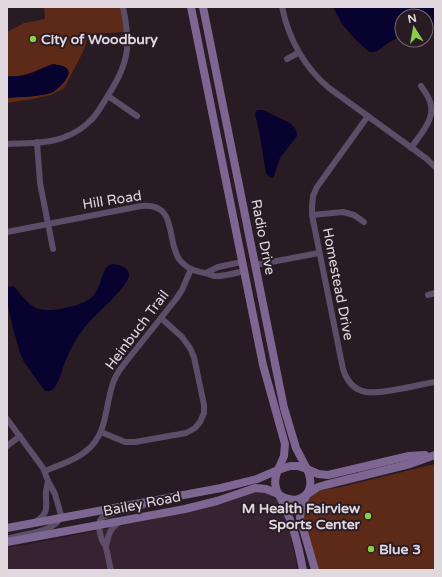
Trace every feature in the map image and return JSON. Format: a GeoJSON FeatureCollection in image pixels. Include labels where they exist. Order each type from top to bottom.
{"type":"FeatureCollection","features":[{"type":"Feature","properties":{"kind":"main road","name":"Radio Drive"},"geometry":{"type":"LineString","coordinates":[[191,7],[263,365],[285,444],[284,456],[278,470]]}},
{"type":"Feature","properties":{"kind":"main road","name":"Radio Drive"},"geometry":{"type":"LineString","coordinates":[[203,7],[281,394],[296,448],[307,469]]}},
{"type":"Feature","properties":{"kind":"main road"},"geometry":{"type":"LineString","coordinates":[[303,570],[294,529],[287,510],[274,484],[278,470],[292,465],[301,466],[318,474],[328,475],[409,456],[435,454]]}},
{"type":"Feature","properties":{"kind":"main road"},"geometry":{"type":"LineString","coordinates":[[279,495],[283,498],[291,500],[300,498],[318,487],[410,464],[435,454]]}},
{"type":"Feature","properties":{"kind":"main road"},"geometry":{"type":"LineString","coordinates":[[307,469],[311,483],[308,494],[301,507],[300,518],[315,570]]}},
{"type":"Feature","properties":{"kind":"main road","name":"Bailey Road"},"geometry":{"type":"LineString","coordinates":[[7,528],[221,488],[249,482],[278,470]]}},
{"type":"Feature","properties":{"kind":"main road","name":"Bailey Road"},"geometry":{"type":"LineString","coordinates":[[7,542],[210,503],[255,488],[266,489],[279,495]]}},
{"type":"Feature","properties":{"kind":"street"},"geometry":{"type":"LineString","coordinates":[[7,144],[59,139],[77,131],[90,121],[96,114],[118,80],[125,60],[127,30],[123,7]]}},
{"type":"Feature","properties":{"kind":"street"},"geometry":{"type":"LineString","coordinates":[[282,7],[292,41],[298,53],[313,73],[328,88],[427,159],[435,167]]}},
{"type":"Feature","properties":{"kind":"street"},"geometry":{"type":"LineString","coordinates":[[287,59],[298,53]]}},
{"type":"Feature","properties":{"kind":"street"},"geometry":{"type":"LineString","coordinates":[[411,148],[430,119],[431,112],[429,98],[420,86]]}},
{"type":"Feature","properties":{"kind":"street"},"geometry":{"type":"LineString","coordinates":[[108,96],[137,116]]}},
{"type":"Feature","properties":{"kind":"street","name":"Homestead Drive"},"geometry":{"type":"LineString","coordinates":[[368,116],[317,187],[313,196],[312,215],[344,375],[353,386],[367,393],[379,393],[435,382]]}},
{"type":"Feature","properties":{"kind":"street"},"geometry":{"type":"LineString","coordinates":[[37,142],[40,183],[53,250]]}},
{"type":"Feature","properties":{"kind":"street","name":"Hill Road"},"geometry":{"type":"LineString","coordinates":[[7,232],[141,206],[153,207],[167,218],[176,254],[180,260],[191,269],[214,276],[244,271]]}},
{"type":"Feature","properties":{"kind":"street"},"geometry":{"type":"LineString","coordinates":[[312,215],[344,212],[354,215],[364,222]]}},
{"type":"Feature","properties":{"kind":"street"},"geometry":{"type":"LineString","coordinates":[[255,265],[319,252]]}},
{"type":"Feature","properties":{"kind":"street"},"geometry":{"type":"LineString","coordinates":[[206,273],[218,267],[242,262]]}},
{"type":"Feature","properties":{"kind":"street","name":"Heinbuch Trail"},"geometry":{"type":"LineString","coordinates":[[45,471],[83,454],[92,446],[101,432],[111,390],[117,373],[124,362],[178,296],[191,269]]}},
{"type":"Feature","properties":{"kind":"street"},"geometry":{"type":"LineString","coordinates":[[428,295],[435,293]]}},
{"type":"Feature","properties":{"kind":"street"},"geometry":{"type":"LineString","coordinates":[[101,432],[125,442],[135,442],[186,433],[195,428],[202,420],[204,405],[194,356],[182,337],[161,318]]}},
{"type":"Feature","properties":{"kind":"street"},"geometry":{"type":"LineString","coordinates":[[7,419],[38,459],[45,471],[48,481],[55,494],[60,511],[60,517],[57,523],[48,528],[7,538]]}},
{"type":"Feature","properties":{"kind":"street"},"geometry":{"type":"LineString","coordinates":[[7,446],[20,436]]}},
{"type":"Feature","properties":{"kind":"street"},"geometry":{"type":"LineString","coordinates":[[33,523],[42,517],[46,511],[46,490],[48,481]]}},
{"type":"Feature","properties":{"kind":"street"},"geometry":{"type":"LineString","coordinates":[[111,570],[106,547],[102,540],[99,525],[100,519],[103,516],[137,508],[159,499]]}},
{"type":"Feature","properties":{"kind":"street"},"geometry":{"type":"LineString","coordinates":[[106,547],[108,536],[112,529],[116,524],[122,521]]}},
{"type":"Feature","properties":{"kind":"shaded area"},"geometry":{"type":"Polygon","coordinates":[[[44,7],[123,7],[127,32],[89,34],[83,52],[64,88],[51,95],[7,103],[7,32],[24,23],[45,19],[44,7]]]}},
{"type":"Feature","properties":{"kind":"shaded area"},"geometry":{"type":"Polygon","coordinates":[[[333,7],[435,7],[434,32],[434,8],[394,8],[394,40],[374,52],[369,52],[342,24],[333,7]]]}},
{"type":"Feature","properties":{"kind":"shaded area"},"geometry":{"type":"Polygon","coordinates":[[[53,64],[65,67],[69,73],[57,89],[51,93],[41,95],[7,98],[7,76],[25,75],[53,64]]]}},
{"type":"Feature","properties":{"kind":"shaded area"},"geometry":{"type":"Polygon","coordinates":[[[257,110],[263,110],[290,123],[295,128],[297,133],[297,136],[280,158],[272,178],[266,173],[255,114],[257,110]]]}},
{"type":"Feature","properties":{"kind":"shaded area"},"geometry":{"type":"Polygon","coordinates":[[[113,264],[123,267],[129,272],[128,279],[120,291],[81,333],[65,362],[57,384],[52,390],[45,391],[24,362],[20,353],[7,302],[7,287],[14,286],[27,301],[36,308],[49,310],[66,308],[82,303],[93,296],[106,268],[113,264]]]}},
{"type":"Feature","properties":{"kind":"shaded area","name":"M Health Fairview Sports Center"},"geometry":{"type":"Polygon","coordinates":[[[435,464],[435,570],[315,570],[301,522],[303,504],[322,490],[341,487],[435,464]]]}},
{"type":"Feature","properties":{"kind":"shaded area"},"geometry":{"type":"Polygon","coordinates":[[[253,492],[263,492],[269,494],[278,501],[288,523],[298,570],[7,570],[7,547],[26,545],[193,511],[230,501],[253,492]]]}},
{"type":"Feature","properties":{"kind":"place","name":"City of Woodbury"},"geometry":{"type":"Point","coordinates":[33,39]}},
{"type":"Feature","properties":{"kind":"place","name":"M Health Fairview Sports Center"},"geometry":{"type":"Point","coordinates":[368,516]}},
{"type":"Feature","properties":{"kind":"place","name":"Blue 3"},"geometry":{"type":"Point","coordinates":[371,549]}}]}
